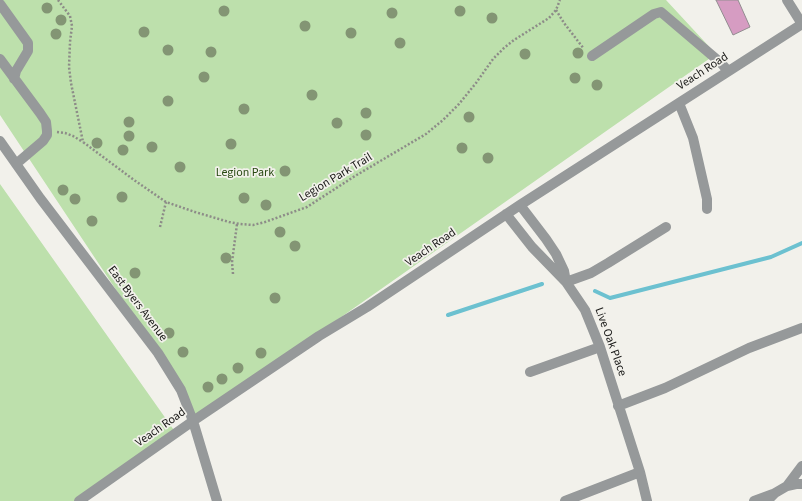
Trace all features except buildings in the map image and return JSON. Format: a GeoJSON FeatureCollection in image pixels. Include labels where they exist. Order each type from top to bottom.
{"type":"FeatureCollection","features":[{"type":"Feature","properties":{"kind":"street"},"geometry":{"type":"LineString","coordinates":[[787,0],[802,24]]}},
{"type":"Feature","properties":{"kind":"street"},"geometry":{"type":"LineString","coordinates":[[0,4],[28,43],[28,51],[16,71],[14,79]]}},
{"type":"Feature","properties":{"kind":"street"},"geometry":{"type":"LineString","coordinates":[[592,56],[654,14],[661,12],[721,62],[728,72]]}},
{"type":"Feature","properties":{"kind":"street","name":"Veach Road"},"geometry":{"type":"LineString","coordinates":[[79,501],[193,421],[319,336],[367,307],[506,214],[802,24]]}},
{"type":"Feature","properties":{"kind":"street"},"geometry":{"type":"LineString","coordinates":[[0,58],[46,122],[47,134],[43,141],[16,164]]}},
{"type":"Feature","properties":{"kind":"street"},"geometry":{"type":"LineString","coordinates":[[679,103],[694,138],[707,198],[707,209]]}},
{"type":"Feature","properties":{"kind":"street","name":"East Byers Avenue"},"geometry":{"type":"LineString","coordinates":[[0,141],[40,198],[158,354],[181,390],[193,421],[217,501]]}},
{"type":"Feature","properties":{"kind":"street"},"geometry":{"type":"LineString","coordinates":[[520,206],[556,254],[564,272],[566,282],[591,273],[666,227]]}},
{"type":"Feature","properties":{"kind":"street","name":"Live Oak Place"},"geometry":{"type":"LineString","coordinates":[[506,214],[532,247],[566,282],[585,310],[600,347],[640,472],[647,501]]}},
{"type":"Feature","properties":{"kind":"street"},"geometry":{"type":"LineString","coordinates":[[618,406],[665,388],[749,348],[802,328]]}},
{"type":"Feature","properties":{"kind":"street"},"geometry":{"type":"LineString","coordinates":[[530,372],[600,347]]}},
{"type":"Feature","properties":{"kind":"street"},"geometry":{"type":"LineString","coordinates":[[787,486],[802,466]]}},
{"type":"Feature","properties":{"kind":"street"},"geometry":{"type":"LineString","coordinates":[[565,501],[640,472]]}},
{"type":"Feature","properties":{"kind":"street"},"geometry":{"type":"LineString","coordinates":[[754,501],[775,493],[787,486],[802,484]]}},
{"type":"Feature","properties":{"kind":"street"},"geometry":{"type":"LineString","coordinates":[[767,501],[775,493]]}},
{"type":"Feature","properties":{"kind":"path"},"geometry":{"type":"LineString","coordinates":[[58,0],[70,16],[72,26],[70,42],[70,67],[83,142]]}},
{"type":"Feature","properties":{"kind":"path","name":"Legion Park Trail"},"geometry":{"type":"LineString","coordinates":[[47,131],[65,133],[73,136],[166,202],[237,224],[253,225],[265,222],[307,207],[355,176],[426,134],[459,104],[493,59],[514,40],[550,18],[556,10],[560,0]]}},
{"type":"Feature","properties":{"kind":"path"},"geometry":{"type":"LineString","coordinates":[[556,10],[585,51],[592,56]]}},
{"type":"Feature","properties":{"kind":"path"},"geometry":{"type":"LineString","coordinates":[[160,227],[166,202]]}},
{"type":"Feature","properties":{"kind":"path"},"geometry":{"type":"LineString","coordinates":[[233,274],[232,262],[237,224]]}},
{"type":"Feature","properties":{"kind":"green space","name":"Legion Park"},"geometry":{"type":"Polygon","coordinates":[[[0,0],[666,0],[716,54],[193,421],[158,353],[0,115],[0,0]]]}},
{"type":"Feature","properties":{"kind":"green space"},"geometry":{"type":"Polygon","coordinates":[[[0,184],[176,433],[82,501],[0,501],[0,184]]]}},
{"type":"Feature","properties":{"kind":"waterway"},"geometry":{"type":"LineString","coordinates":[[595,291],[610,298],[771,257],[802,243]]}},
{"type":"Feature","properties":{"kind":"waterway"},"geometry":{"type":"LineString","coordinates":[[448,315],[542,284]]}}]}
